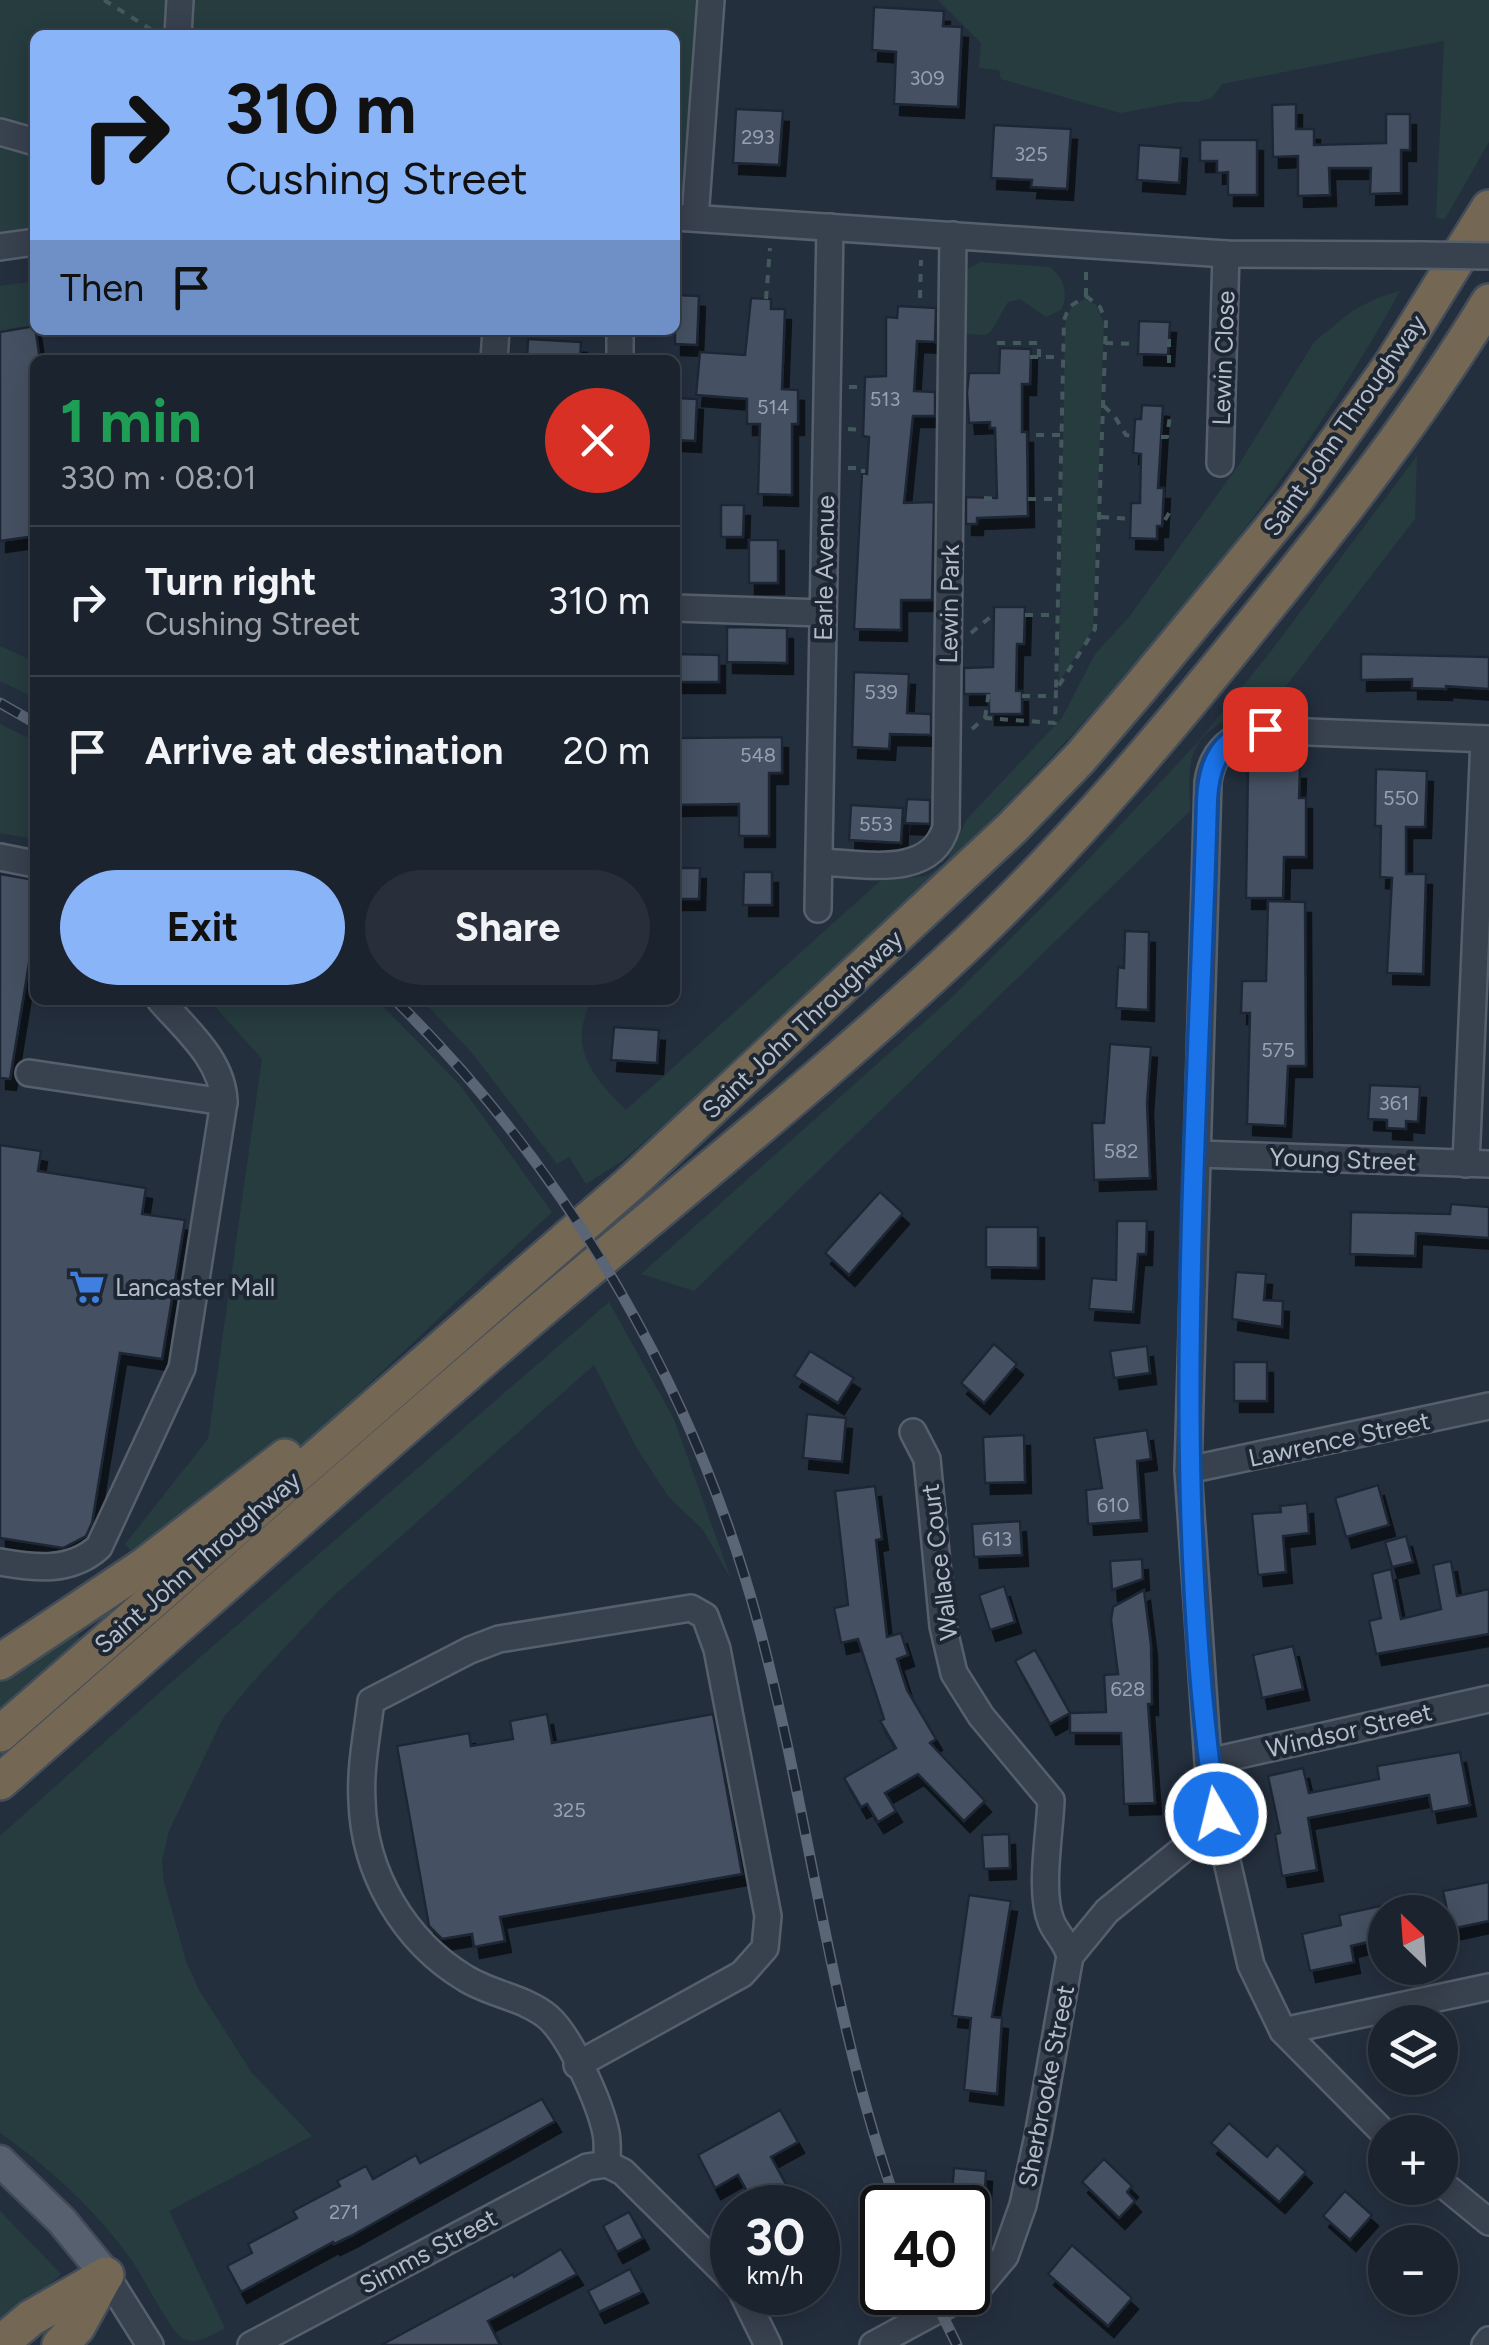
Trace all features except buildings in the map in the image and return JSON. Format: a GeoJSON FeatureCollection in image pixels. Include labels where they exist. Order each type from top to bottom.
{"type":"FeatureCollection","features":[{"type":"Feature","properties":{"kind":"highway","name":"Saint John Throughway"},"geometry":{"type":"LineString","coordinates":[[0,1734],[632,1182],[1012,828],[1080,758],[1296,499],[1392,364],[1489,208]]}},
{"type":"Feature","properties":{"kind":"highway","name":"Saint John Throughway"},"geometry":{"type":"LineString","coordinates":[[0,1782],[536,1315],[843,1056],[970,940],[1104,803],[1176,720],[1332,528],[1431,393],[1489,302]]}},
{"type":"Feature","properties":{"kind":"highway"},"geometry":{"type":"LineString","coordinates":[[0,1662],[144,1566],[498,1298]]}},
{"type":"Feature","properties":{"kind":"highway"},"geometry":{"type":"LineString","coordinates":[[0,2344],[30,2318],[106,2276]]}},
{"type":"Feature","properties":{"kind":"highway"},"geometry":{"type":"LineString","coordinates":[[60,2345],[77,2327],[106,2276]]}},
{"type":"Feature","properties":{"kind":"main road"},"geometry":{"type":"LineString","coordinates":[[0,2161],[62,2222],[106,2276]]}},
{"type":"Feature","properties":{"kind":"street"},"geometry":{"type":"LineString","coordinates":[[178,30],[180,0]]}},
{"type":"Feature","properties":{"kind":"street"},"geometry":{"type":"LineString","coordinates":[[711,0],[684,218],[1226,254],[1489,256]]}},
{"type":"Feature","properties":{"kind":"street"},"geometry":{"type":"LineString","coordinates":[[0,132],[30,141]]}},
{"type":"Feature","properties":{"kind":"street","name":"Earle Avenue"},"geometry":{"type":"LineString","coordinates":[[818,909],[830,227]]}},
{"type":"Feature","properties":{"kind":"street","name":"Lewin Park"},"geometry":{"type":"LineString","coordinates":[[819,862],[914,862],[936,849],[946,827],[953,235]]}},
{"type":"Feature","properties":{"kind":"street"},"geometry":{"type":"LineString","coordinates":[[0,247],[30,243]]}},
{"type":"Feature","properties":{"kind":"street","name":"Lewin Close"},"geometry":{"type":"LineString","coordinates":[[1220,463],[1226,254]]}},
{"type":"Feature","properties":{"kind":"street"},"geometry":{"type":"LineString","coordinates":[[680,608],[823,613]]}},
{"type":"Feature","properties":{"kind":"street"},"geometry":{"type":"LineString","coordinates":[[1368,2117],[1283,2031],[1251,1965],[1208,1762],[1188,1470],[1208,782],[1214,760],[1228,742],[1265,729],[1486,739],[1478,1164]]}},
{"type":"Feature","properties":{"kind":"street"},"geometry":{"type":"LineString","coordinates":[[0,857],[30,863]]}},
{"type":"Feature","properties":{"kind":"street"},"geometry":{"type":"LineString","coordinates":[[0,1562],[35,1568],[64,1565],[78,1562],[99,1548],[182,1368],[224,1102],[219,1074],[211,1060],[164,1005]]}},
{"type":"Feature","properties":{"kind":"street"},"geometry":{"type":"LineString","coordinates":[[29,1072],[224,1102]]}},
{"type":"Feature","properties":{"kind":"street","name":"Young Street"},"geometry":{"type":"LineString","coordinates":[[1196,1154],[1478,1164]]}},
{"type":"Feature","properties":{"kind":"street","name":"Lawrence Street"},"geometry":{"type":"LineString","coordinates":[[1188,1470],[1489,1406]]}},
{"type":"Feature","properties":{"kind":"street","name":"Wallace Court"},"geometry":{"type":"LineString","coordinates":[[914,1432],[927,1459],[943,1626],[954,1673],[981,1716],[1051,1800],[1047,1896],[1051,1924],[1065,1940],[1070,1956]]}},
{"type":"Feature","properties":{"kind":"street"},"geometry":{"type":"LineString","coordinates":[[578,2065],[742,1974],[765,1948],[768,1916],[718,1649],[705,1616],[691,1608],[499,1639],[371,1702],[362,1801],[372,1859],[388,1897],[414,1936],[443,1964],[550,2019],[578,2065],[602,2119],[608,2164],[623,2172],[710,2258]]}},
{"type":"Feature","properties":{"kind":"street","name":"Windsor Street"},"geometry":{"type":"LineString","coordinates":[[1208,1762],[1489,1698]]}},
{"type":"Feature","properties":{"kind":"street","name":"Sherbrooke Street"},"geometry":{"type":"LineString","coordinates":[[873,2345],[916,2335],[978,2288],[1005,2256],[1023,2205],[1038,2136],[1070,1956],[1107,1910],[1181,1851],[1216,1814]]}},
{"type":"Feature","properties":{"kind":"street"},"geometry":{"type":"LineString","coordinates":[[1283,2031],[1489,1986]]}},
{"type":"Feature","properties":{"kind":"street","name":"Simms Street"},"geometry":{"type":"LineString","coordinates":[[251,2345],[587,2167],[608,2164]]}},
{"type":"Feature","properties":{"kind":"street"},"geometry":{"type":"LineString","coordinates":[[1458,2197],[1489,2222]]}},
{"type":"Feature","properties":{"kind":"street"},"geometry":{"type":"LineString","coordinates":[[106,2276],[150,2345]]}},
{"type":"Feature","properties":{"kind":"street"},"geometry":{"type":"LineString","coordinates":[[753,2315],[768,2345]]}},
{"type":"Feature","properties":{"kind":"path"},"geometry":{"type":"LineString","coordinates":[[104,0],[151,30]]}},
{"type":"Feature","properties":{"kind":"path"},"geometry":{"type":"LineString","coordinates":[[680,280],[684,218]]}},
{"type":"Feature","properties":{"kind":"path"},"geometry":{"type":"LineString","coordinates":[[766,298],[771,223]]}},
{"type":"Feature","properties":{"kind":"path"},"geometry":{"type":"LineString","coordinates":[[920,298],[921,260]]}},
{"type":"Feature","properties":{"kind":"path"},"geometry":{"type":"LineString","coordinates":[[1086,270],[1086,296]]}},
{"type":"Feature","properties":{"kind":"path"},"geometry":{"type":"LineString","coordinates":[[1056,693],[1095,629],[1105,318],[1098,304],[1086,296]]}},
{"type":"Feature","properties":{"kind":"path"},"geometry":{"type":"LineString","coordinates":[[985,718],[1055,723],[1066,314],[1074,302],[1086,296]]}},
{"type":"Feature","properties":{"kind":"path"},"geometry":{"type":"LineString","coordinates":[[1169,339],[1169,365]]}},
{"type":"Feature","properties":{"kind":"path"},"geometry":{"type":"LineString","coordinates":[[997,343],[1039,343],[1040,357]]}},
{"type":"Feature","properties":{"kind":"path"},"geometry":{"type":"LineString","coordinates":[[1105,343],[1134,344]]}},
{"type":"Feature","properties":{"kind":"path"},"geometry":{"type":"LineString","coordinates":[[1030,357],[1063,357]]}},
{"type":"Feature","properties":{"kind":"path"},"geometry":{"type":"LineString","coordinates":[[1103,406],[1126,435],[1134,436]]}},
{"type":"Feature","properties":{"kind":"path"},"geometry":{"type":"LineString","coordinates":[[1161,437],[1168,437],[1170,415]]}},
{"type":"Feature","properties":{"kind":"path"},"geometry":{"type":"LineString","coordinates":[[1036,434],[1061,434]]}},
{"type":"Feature","properties":{"kind":"path"},"geometry":{"type":"LineString","coordinates":[[984,498],[997,498]]}},
{"type":"Feature","properties":{"kind":"path"},"geometry":{"type":"LineString","coordinates":[[1028,499],[1060,499]]}},
{"type":"Feature","properties":{"kind":"path"},"geometry":{"type":"LineString","coordinates":[[1165,520],[1172,508]]}},
{"type":"Feature","properties":{"kind":"path"},"geometry":{"type":"LineString","coordinates":[[1099,518],[1131,519]]}},
{"type":"Feature","properties":{"kind":"path"},"geometry":{"type":"LineString","coordinates":[[970,634],[994,614]]}},
{"type":"Feature","properties":{"kind":"path"},"geometry":{"type":"LineString","coordinates":[[1025,615],[1058,615]]}},
{"type":"Feature","properties":{"kind":"path"},"geometry":{"type":"LineString","coordinates":[[965,736],[985,718],[989,691]]}},
{"type":"Feature","properties":{"kind":"path"},"geometry":{"type":"LineString","coordinates":[[1022,696],[1056,693]]}},
{"type":"Feature","properties":{"kind":"green space"},"geometry":{"type":"Polygon","coordinates":[[[0,0],[711,0],[695,218],[680,217],[680,30],[30,30],[30,243],[0,247],[0,0]]]}},
{"type":"Feature","properties":{"kind":"green space"},"geometry":{"type":"Polygon","coordinates":[[[938,0],[1489,0],[1489,142],[1445,219],[1436,218],[1444,41],[1222,84],[1212,98],[1120,113],[1001,79],[999,70],[979,68],[981,43],[938,0]]]}},
{"type":"Feature","properties":{"kind":"green space"},"geometry":{"type":"Polygon","coordinates":[[[981,262],[1050,267],[1064,287],[1061,310],[1046,317],[1020,299],[1008,302],[986,335],[966,334],[960,328],[964,271],[981,262]]]}},
{"type":"Feature","properties":{"kind":"green space"},"geometry":{"type":"Polygon","coordinates":[[[30,282],[30,327],[0,332],[0,286],[30,282]]]}},
{"type":"Feature","properties":{"kind":"green space"},"geometry":{"type":"Polygon","coordinates":[[[1400,291],[1307,443],[1255,515],[1144,654],[1024,786],[867,948],[622,1161],[586,1184],[569,1157],[557,1164],[472,1053],[427,1005],[590,1005],[582,1032],[587,1060],[626,1110],[881,880],[926,876],[946,862],[967,819],[1062,718],[1095,654],[1129,617],[1238,466],[1314,342],[1352,311],[1400,291]]]}},
{"type":"Feature","properties":{"kind":"green space"},"geometry":{"type":"Polygon","coordinates":[[[1085,299],[1096,305],[1104,324],[1093,629],[1059,682],[1065,323],[1072,306],[1085,299]]]}},
{"type":"Feature","properties":{"kind":"green space"},"geometry":{"type":"Polygon","coordinates":[[[1417,456],[1415,519],[1266,712],[1230,718],[1201,740],[1191,762],[1190,811],[694,1291],[641,1274],[949,1000],[1065,884],[1199,741],[1417,456]]]}},
{"type":"Feature","properties":{"kind":"green space"},"geometry":{"type":"Polygon","coordinates":[[[0,646],[30,660],[30,696],[0,681],[0,646]]]}},
{"type":"Feature","properties":{"kind":"green space"},"geometry":{"type":"Polygon","coordinates":[[[0,724],[30,739],[30,838],[0,833],[0,724]]]}},
{"type":"Feature","properties":{"kind":"green space"},"geometry":{"type":"Polygon","coordinates":[[[213,1005],[382,1005],[460,1085],[552,1212],[320,1430],[144,1566],[125,1544],[208,1439],[262,1059],[213,1005]]]}},
{"type":"Feature","properties":{"kind":"green space"},"geometry":{"type":"Polygon","coordinates":[[[609,1302],[674,1419],[731,1579],[703,1530],[668,1496],[636,1447],[594,1365],[330,1599],[223,1718],[169,1831],[162,1861],[164,1882],[186,1961],[199,1990],[252,2073],[312,2136],[169,2211],[225,2328],[199,2340],[183,2339],[100,2220],[53,2174],[0,2133],[0,1836],[609,1302]]]}},
{"type":"Feature","properties":{"kind":"green space"},"geometry":{"type":"Polygon","coordinates":[[[76,1629],[82,1646],[0,1716],[0,1678],[76,1629]]]}},
{"type":"Feature","properties":{"kind":"green space"},"geometry":{"type":"Polygon","coordinates":[[[0,2211],[61,2274],[0,2328],[0,2211]]]}},
{"type":"Feature","properties":{"kind":"railway"},"geometry":{"type":"LineString","coordinates":[[0,703],[30,720]]}},
{"type":"Feature","properties":{"kind":"railway"},"geometry":{"type":"LineString","coordinates":[[400,1005],[459,1067],[572,1214],[621,1293],[664,1374],[702,1459],[735,1546],[761,1634],[838,1995],[890,2185]]}},
{"type":"Feature","properties":{"kind":"railway"},"geometry":{"type":"LineString","coordinates":[[942,2315],[957,2345]]}},
{"type":"Feature","properties":{"kind":"place","name":"Lancaster Mall"},"geometry":{"type":"Point","coordinates":[87,1287]}},
{"type":"Feature","properties":{"kind":"route"},"geometry":{"type":"LineString","coordinates":[[1216,1814],[1208,1762],[1188,1470],[1207,800],[1210,770],[1218,752],[1236,737],[1265,729]]}}]}
